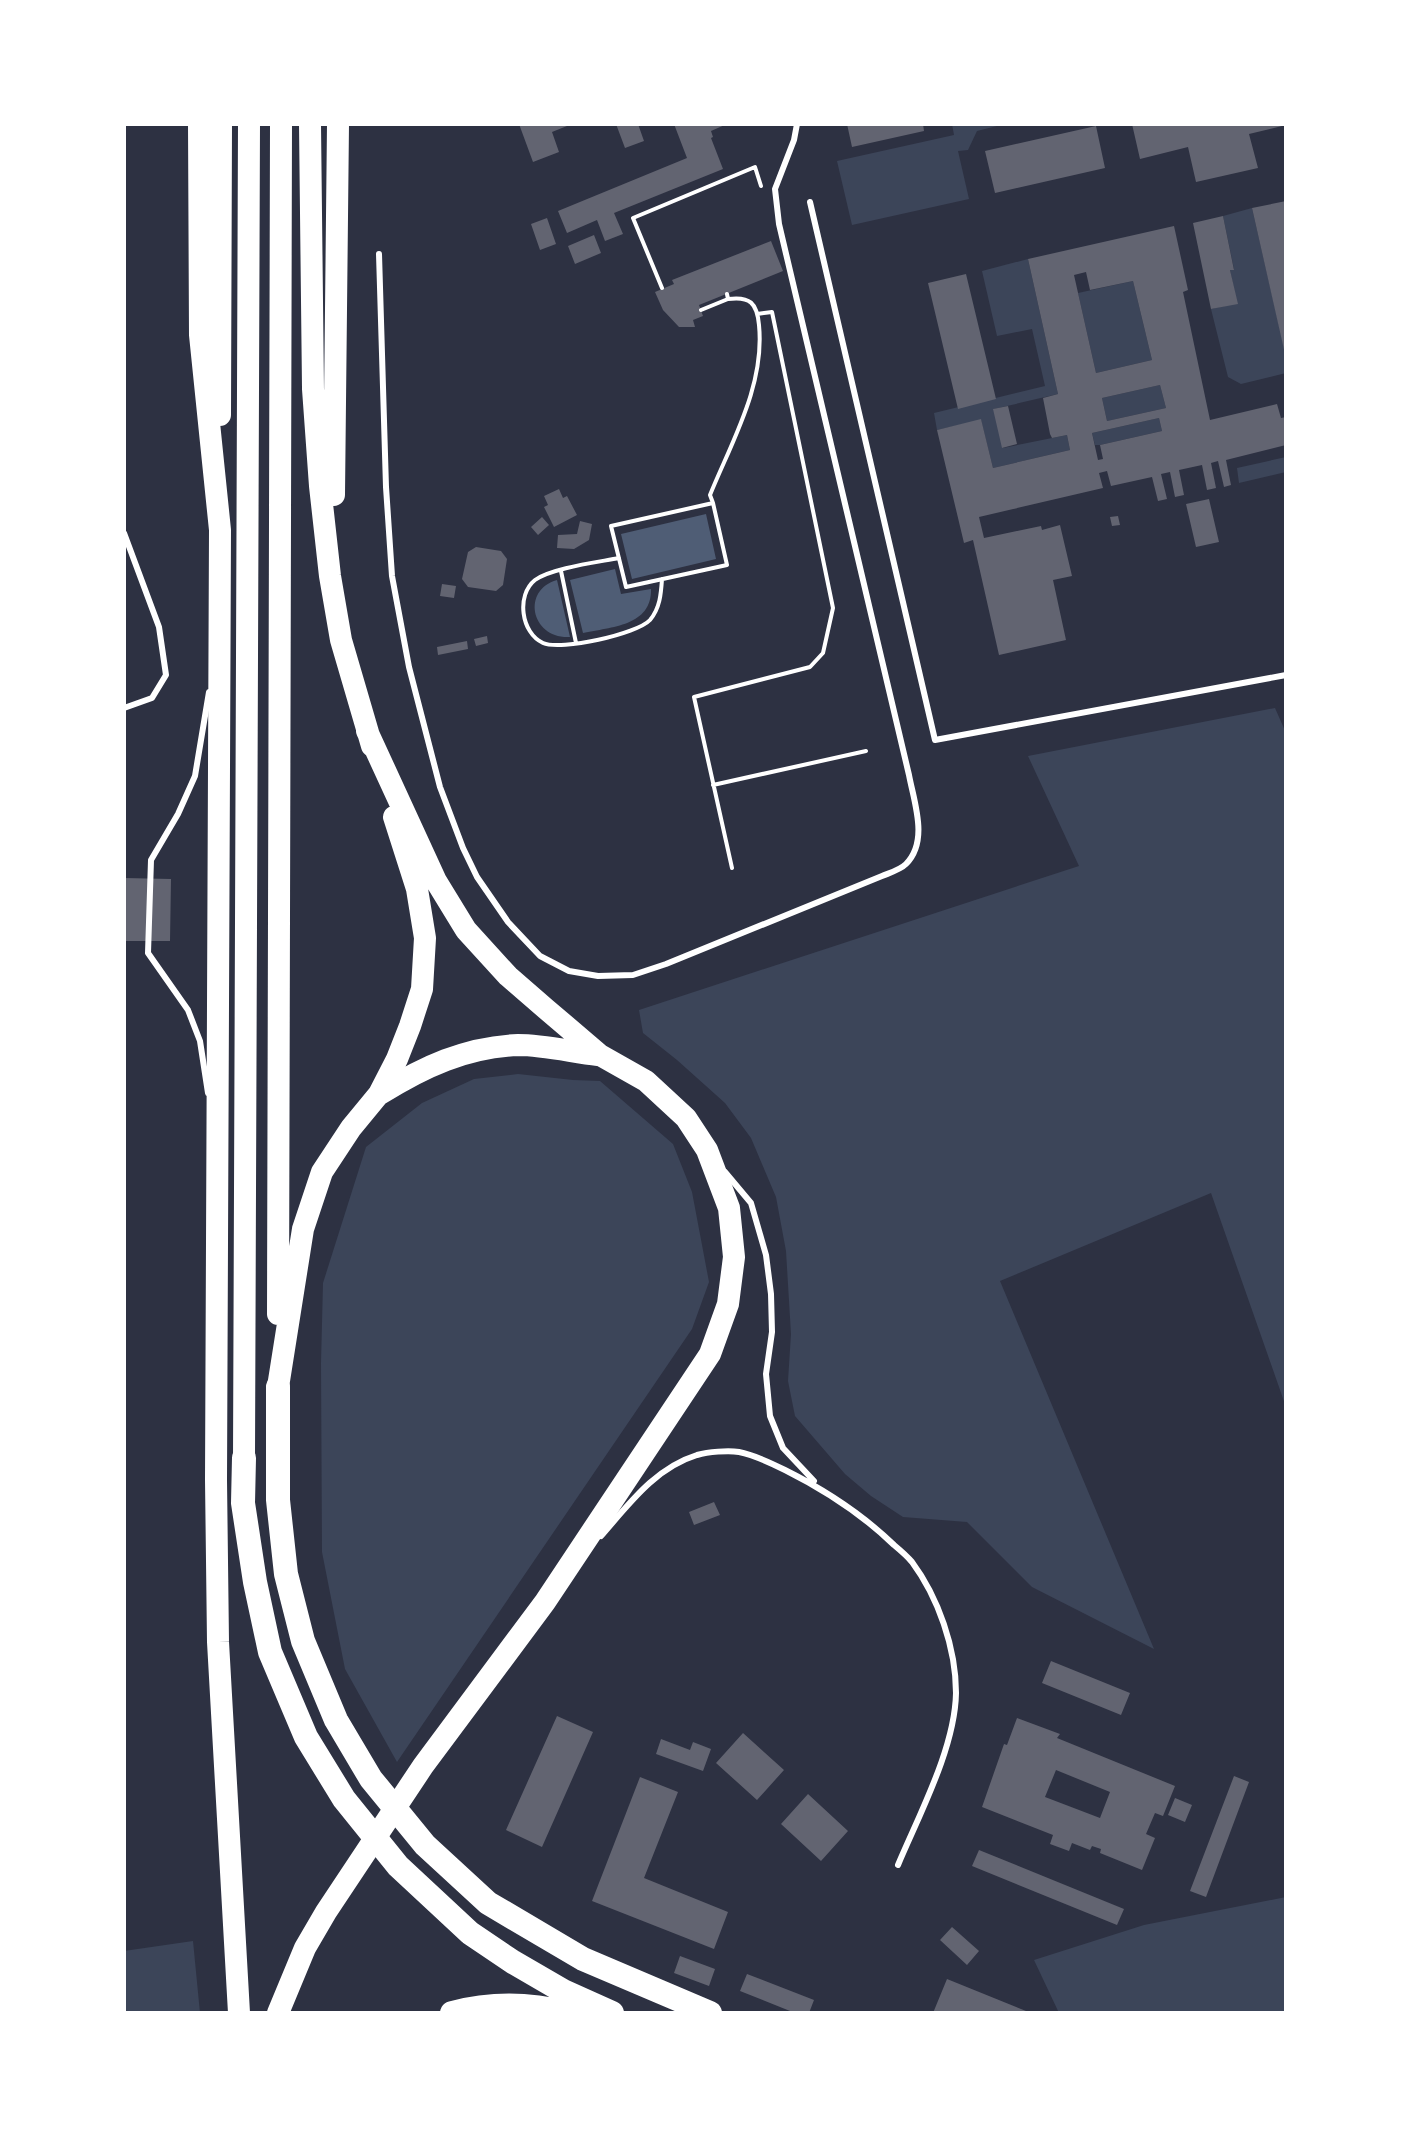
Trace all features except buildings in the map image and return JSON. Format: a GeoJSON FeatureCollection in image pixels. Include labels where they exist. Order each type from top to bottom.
{"type":"FeatureCollection","features":[{"type":"Feature","properties":{"kind":"highway"},"geometry":{"type":"LineString","coordinates":[[199,124],[200,335],[220,530]]}},
{"type":"Feature","properties":{"kind":"highway"},"geometry":{"type":"LineString","coordinates":[[221,124],[216,1480],[218,1642],[239,2013]]}},
{"type":"Feature","properties":{"kind":"highway"},"geometry":{"type":"LineString","coordinates":[[249,124],[243,1503],[255,1582],[270,1652],[306,1737],[344,1799],[398,1866],[470,1933],[563,1991],[612,2013]]}},
{"type":"Feature","properties":{"kind":"highway"},"geometry":{"type":"LineString","coordinates":[[281,124],[278,1500],[286,1574],[303,1641],[336,1720],[371,1779],[425,1845],[488,1903],[583,1959],[710,2013]]}},
{"type":"Feature","properties":{"kind":"highway"},"geometry":{"type":"LineString","coordinates":[[278,1387],[303,1229],[322,1172],[351,1128],[379,1094],[397,1059],[422,989],[425,938],[417,889],[341,640],[330,576],[313,389],[310,124]]}},
{"type":"Feature","properties":{"kind":"highway"},"geometry":{"type":"LineString","coordinates":[[330,576],[334,512],[338,124]]}},
{"type":"Feature","properties":{"kind":"highway"},"geometry":{"type":"LineString","coordinates":[[278,2013],[305,1948],[326,1912],[423,1766],[545,1602],[710,1354],[728,1304],[734,1257],[729,1208],[707,1150],[686,1118],[646,1081],[600,1055],[508,976],[466,930],[436,881],[367,731]]}},
{"type":"Feature","properties":{"kind":"highway"},"geometry":{"type":"LineString","coordinates":[[379,1094],[443,1060],[479,1049],[521,1045],[600,1055]]}},
{"type":"Feature","properties":{"kind":"highway"},"geometry":{"type":"LineString","coordinates":[[452,2013],[474,2007],[505,2005],[541,2007],[567,2013]]}},
{"type":"Feature","properties":{"kind":"lane"},"geometry":{"type":"LineString","coordinates":[[379,254],[386,487],[392,576],[409,667],[440,787],[477,877],[508,922],[540,956],[569,971],[598,976],[633,975],[882,876],[905,865],[917,846],[918,824],[909,775],[779,224],[775,189],[797,124]]}},
{"type":"Feature","properties":{"kind":"lane"},"geometry":{"type":"LineString","coordinates":[[810,202],[935,740],[1286,675]]}},
{"type":"Feature","properties":{"kind":"lane"},"geometry":{"type":"LineString","coordinates":[[124,533],[159,627],[166,675],[152,698],[124,708]]}},
{"type":"Feature","properties":{"kind":"lane"},"geometry":{"type":"LineString","coordinates":[[212,673],[219,629]]}},
{"type":"Feature","properties":{"kind":"lane"},"geometry":{"type":"LineString","coordinates":[[210,688],[195,776],[178,814],[151,860],[148,953],[188,1010],[200,1041],[218,1156]]}},
{"type":"Feature","properties":{"kind":"lane"},"geometry":{"type":"LineString","coordinates":[[707,1150],[751,1203],[766,1255],[771,1294],[772,1332],[766,1374],[770,1416],[783,1448],[819,1487]]}},
{"type":"Feature","properties":{"kind":"lane"},"geometry":{"type":"LineString","coordinates":[[545,1602],[639,1492],[669,1466],[699,1454],[738,1451],[770,1462],[819,1487],[873,1524],[911,1561],[938,1607],[951,1647],[956,1694],[950,1735],[898,1865]]}},
{"type":"Feature","properties":{"kind":"path"},"geometry":{"type":"LineString","coordinates":[[662,288],[633,218],[755,167],[762,188],[776,196]]}},
{"type":"Feature","properties":{"kind":"path"},"geometry":{"type":"LineString","coordinates":[[701,310],[727,297],[745,298],[755,307],[760,334],[757,374],[742,423],[710,495],[713,503],[727,565],[626,587],[611,526],[713,503]]}},
{"type":"Feature","properties":{"kind":"path"},"geometry":{"type":"LineString","coordinates":[[732,868],[694,697],[810,667],[823,653],[833,608],[772,312],[757,314]]}},
{"type":"Feature","properties":{"kind":"path"},"geometry":{"type":"LineString","coordinates":[[619,558],[545,575],[533,582],[526,594],[523,610],[525,623],[534,637],[545,644],[558,646],[640,628],[656,611],[662,579]]}},
{"type":"Feature","properties":{"kind":"path"},"geometry":{"type":"LineString","coordinates":[[561,571],[577,644]]}},
{"type":"Feature","properties":{"kind":"path"},"geometry":{"type":"LineString","coordinates":[[713,785],[866,751]]}},
{"type":"Feature","properties":{"kind":"shaded area"},"geometry":{"type":"Polygon","coordinates":[[[952,124],[1005,124],[977,131],[968,150],[958,151],[969,199],[852,225],[837,161],[954,135],[952,124]]]}},
{"type":"Feature","properties":{"kind":"shaded area"},"geometry":{"type":"Polygon","coordinates":[[[1252,208],[1286,356],[1286,373],[1241,384],[1228,377],[1211,309],[1237,303],[1230,270],[1234,269],[1223,216],[1252,208]]]}},
{"type":"Feature","properties":{"kind":"shaded area"},"geometry":{"type":"Polygon","coordinates":[[[1028,259],[1058,394],[994,409],[1003,448],[1067,435],[1070,450],[993,468],[981,420],[937,430],[934,413],[1045,386],[1032,329],[997,336],[982,271],[1028,259]]]}},
{"type":"Feature","properties":{"kind":"shaded area"},"geometry":{"type":"Polygon","coordinates":[[[1133,281],[1152,360],[1096,373],[1078,293],[1133,281]]]}},
{"type":"Feature","properties":{"kind":"shaded area"},"geometry":{"type":"Polygon","coordinates":[[[1160,385],[1166,408],[1107,421],[1102,398],[1160,385]]]}},
{"type":"Feature","properties":{"kind":"shaded area"},"geometry":{"type":"Polygon","coordinates":[[[1159,418],[1162,431],[1095,445],[1092,433],[1159,418]]]}},
{"type":"Feature","properties":{"kind":"shaded area"},"geometry":{"type":"Polygon","coordinates":[[[1286,457],[1286,472],[1239,483],[1237,468],[1286,457]]]}},
{"type":"Feature","properties":{"kind":"shaded area"},"geometry":{"type":"Polygon","coordinates":[[[706,514],[716,559],[632,579],[621,534],[706,514]]]}},
{"type":"Feature","properties":{"kind":"shaded area"},"geometry":{"type":"Polygon","coordinates":[[[615,569],[621,594],[651,589],[645,611],[628,623],[583,633],[570,580],[615,569]]]}},
{"type":"Feature","properties":{"kind":"shaded area"},"geometry":{"type":"Polygon","coordinates":[[[557,580],[570,637],[557,636],[546,630],[535,613],[538,593],[557,580]]]}},
{"type":"Feature","properties":{"kind":"shaded area"},"geometry":{"type":"Polygon","coordinates":[[[1275,708],[1286,733],[1286,1407],[1211,1193],[1000,1281],[1154,1649],[1032,1587],[967,1522],[903,1517],[845,1474],[795,1416],[788,1381],[791,1334],[786,1251],[776,1197],[751,1138],[725,1103],[643,1033],[639,1010],[1079,866],[1028,756],[1275,708]]]}},
{"type":"Feature","properties":{"kind":"shaded area"},"geometry":{"type":"Polygon","coordinates":[[[518,1074],[600,1081],[673,1144],[692,1192],[709,1282],[692,1329],[397,1762],[345,1669],[322,1552],[323,1283],[366,1147],[422,1103],[474,1079],[518,1074]]]}},
{"type":"Feature","properties":{"kind":"shaded area"},"geometry":{"type":"Polygon","coordinates":[[[1286,1897],[1286,2013],[1059,2013],[1034,1960],[1144,1925],[1286,1897]]]}},
{"type":"Feature","properties":{"kind":"shaded area"},"geometry":{"type":"Polygon","coordinates":[[[193,1941],[200,2013],[124,2013],[124,1951],[193,1941]]]}}]}
